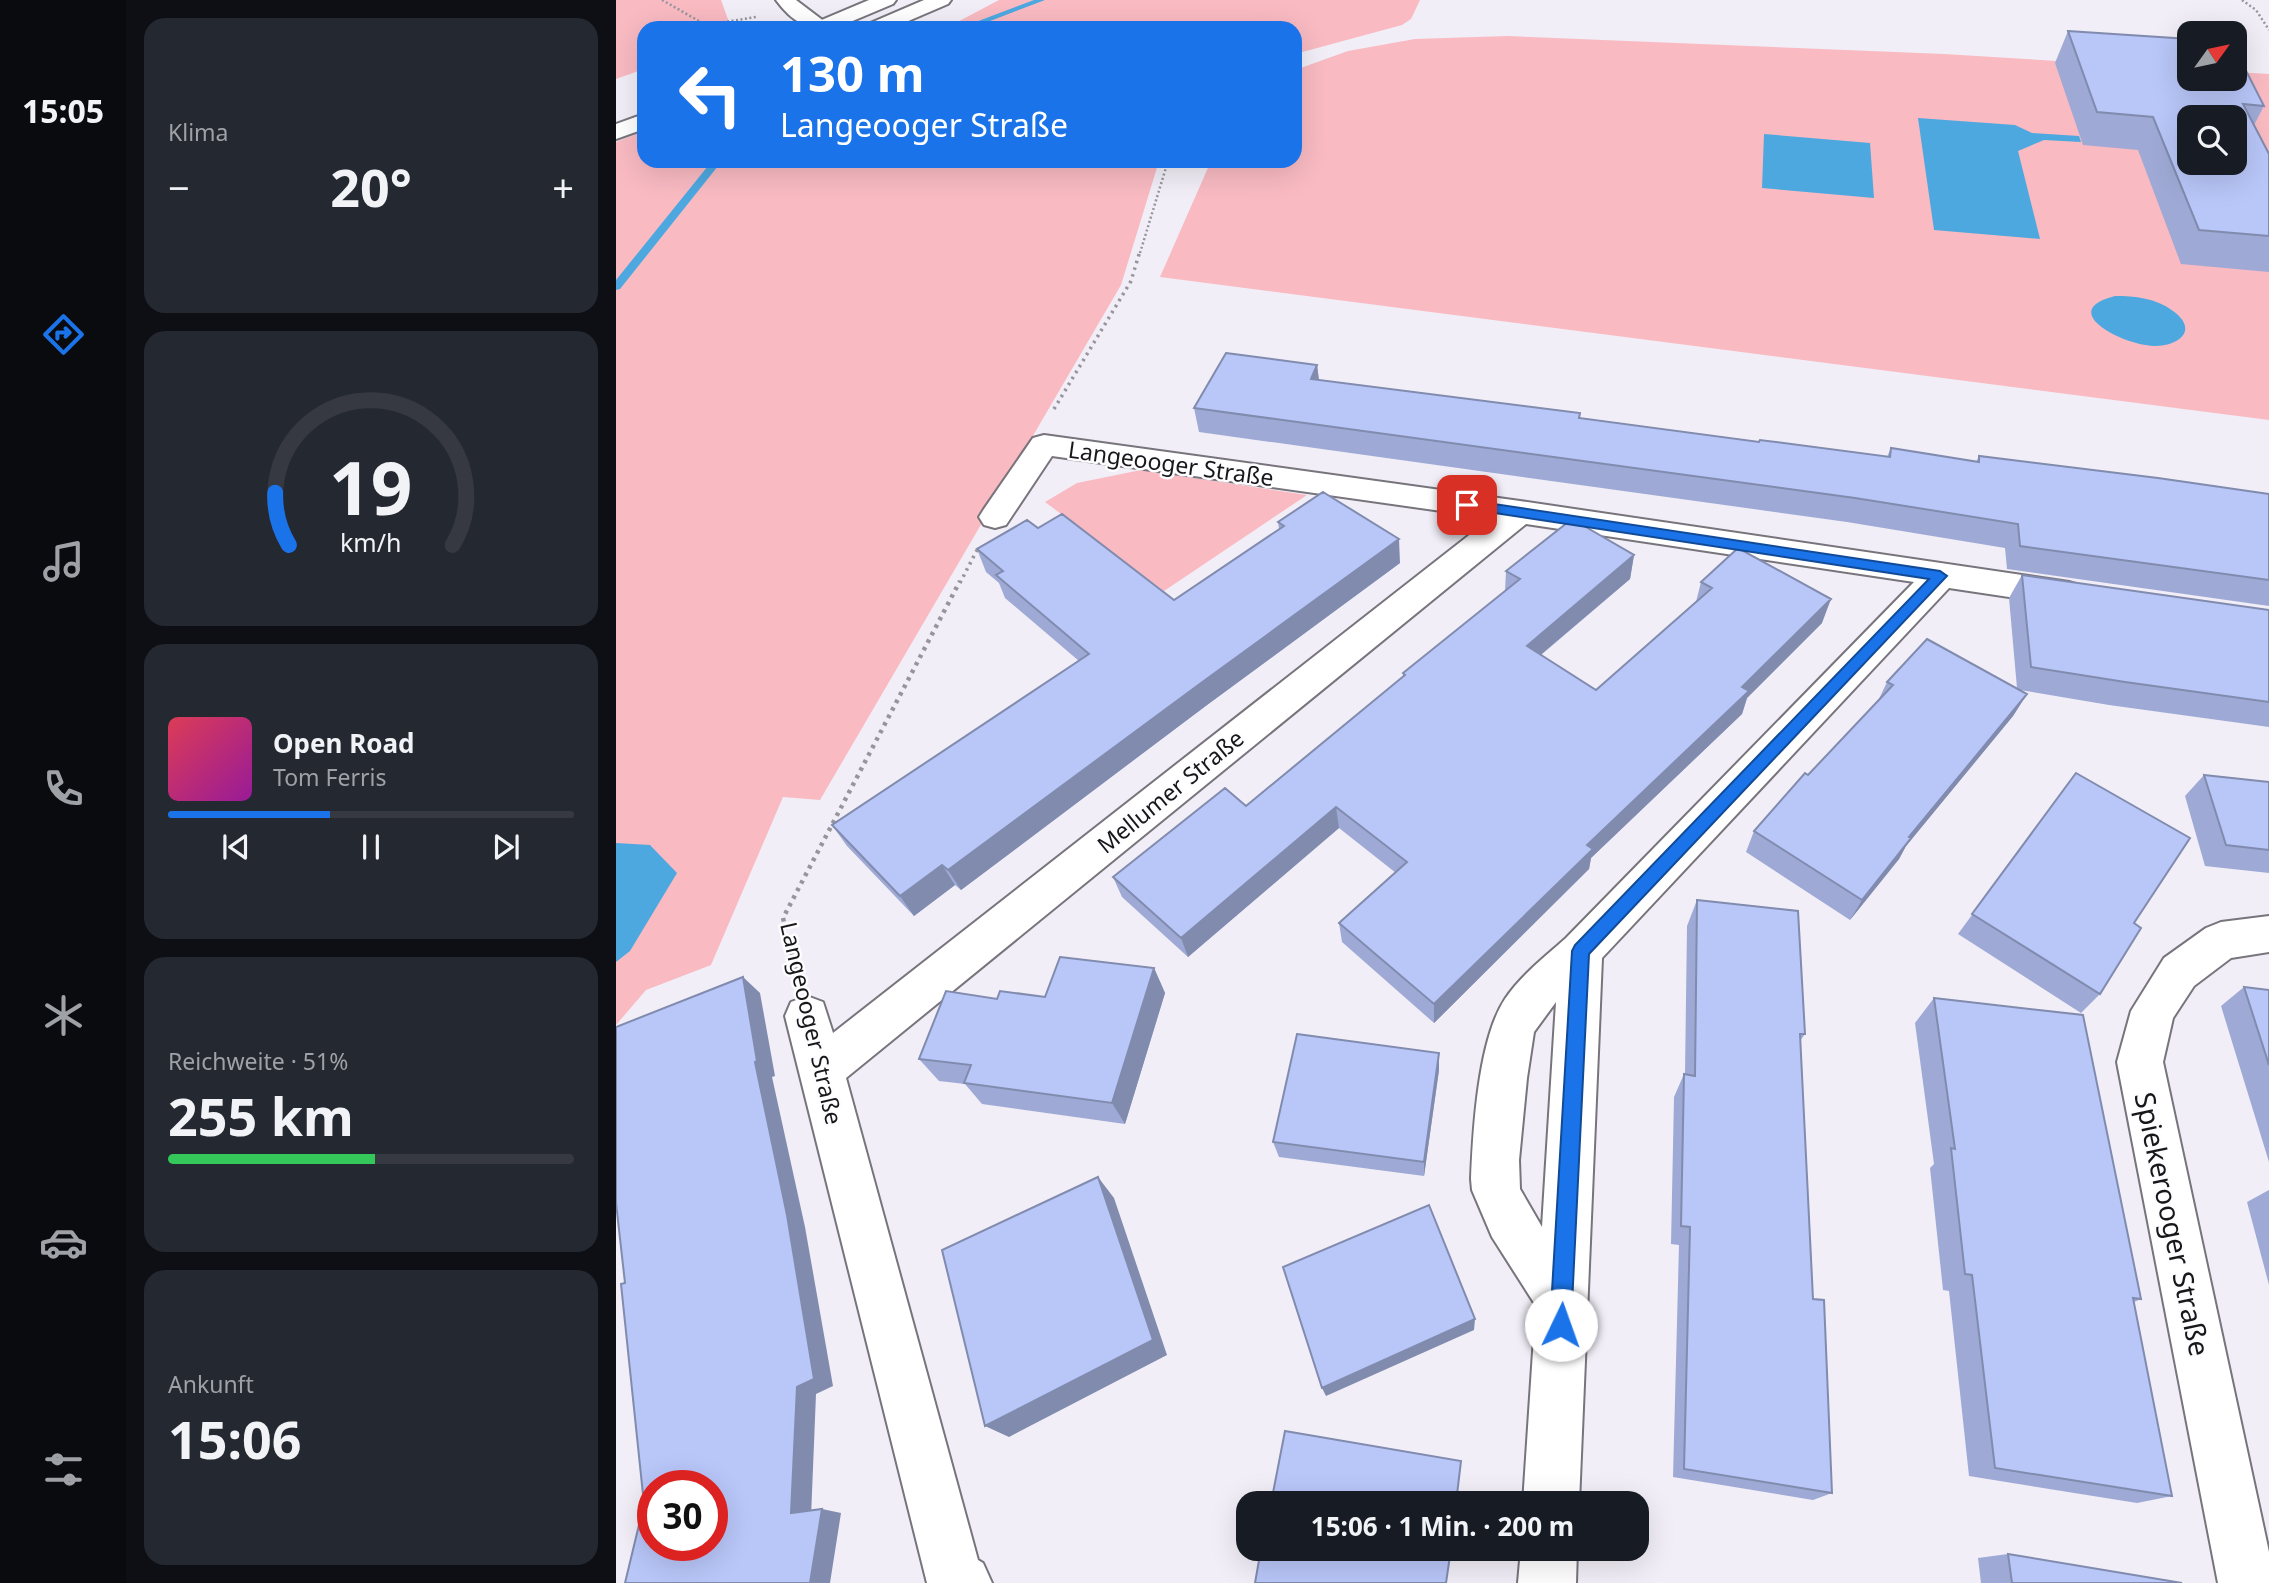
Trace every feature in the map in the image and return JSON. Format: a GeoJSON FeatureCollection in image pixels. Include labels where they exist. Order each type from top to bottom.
{"type":"FeatureCollection","features":[{"type":"Feature","properties":{"kind":"street"},"geometry":{"type":"LineString","coordinates":[[837,21],[886,0]]}},
{"type":"Feature","properties":{"kind":"street"},"geometry":{"type":"LineString","coordinates":[[891,21],[941,0]]}},
{"type":"Feature","properties":{"kind":"street"},"geometry":{"type":"LineString","coordinates":[[791,6],[811,21]]}},
{"type":"Feature","properties":{"kind":"street"},"geometry":{"type":"LineString","coordinates":[[616,132],[637,124]]}},
{"type":"Feature","properties":{"kind":"street","name":"Langeooger Straße"},"geometry":{"type":"LineString","coordinates":[[995,517],[1044,445],[2104,598]]}},
{"type":"Feature","properties":{"kind":"street","name":"Mellumer Straße"},"geometry":{"type":"LineString","coordinates":[[821,1070],[1520,512]]}},
{"type":"Feature","properties":{"kind":"street"},"geometry":{"type":"LineString","coordinates":[[1562,1300],[1516,1233],[1494,1187],[1504,1073],[1514,1023],[1529,1002],[1940,576]]}},
{"type":"Feature","properties":{"kind":"street","name":"Spiekerooger Straße"},"geometry":{"type":"LineString","coordinates":[[2247,1583],[2140,1062],[2153,1011],[2179,972],[2221,941],[2269,934]]}},
{"type":"Feature","properties":{"kind":"street"},"geometry":{"type":"LineString","coordinates":[[1552,1491],[1581,951]]}},
{"type":"Feature","properties":{"kind":"street","name":"Langeooger Straße"},"geometry":{"type":"LineString","coordinates":[[807,1016],[956,1581]]}},
{"type":"Feature","properties":{"kind":"street"},"geometry":{"type":"LineString","coordinates":[[1547,1583],[1548,1561]]}},
{"type":"Feature","properties":{"kind":"path"},"geometry":{"type":"LineString","coordinates":[[662,0],[699,21]]}},
{"type":"Feature","properties":{"kind":"path"},"geometry":{"type":"LineString","coordinates":[[2242,0],[2256,10],[2269,30]]}},
{"type":"Feature","properties":{"kind":"path"},"geometry":{"type":"LineString","coordinates":[[724,21],[791,6]]}},
{"type":"Feature","properties":{"kind":"path"},"geometry":{"type":"LineString","coordinates":[[1044,445],[1044,426],[1131,281],[1166,168]]}},
{"type":"Feature","properties":{"kind":"path","name":"Langeooger Straße"},"geometry":{"type":"LineString","coordinates":[[807,1016],[783,918],[995,517]]}},
{"type":"Feature","properties":{"kind":"shaded area"},"geometry":{"type":"Polygon","coordinates":[[[616,0],[721,0],[728,21],[637,21],[637,72],[616,79],[616,0]]]}},
{"type":"Feature","properties":{"kind":"shaded area"},"geometry":{"type":"Polygon","coordinates":[[[999,0],[1420,0],[1411,19],[1402,25],[1302,52],[1302,21],[959,21],[999,0]]]}},
{"type":"Feature","properties":{"kind":"shaded area"},"geometry":{"type":"Polygon","coordinates":[[[1508,36],[1944,54],[2177,68],[2177,91],[2247,91],[2247,73],[2269,74],[2269,420],[1160,277],[1208,168],[1302,168],[1302,67],[1348,51],[1415,39],[1508,36]]]}},
{"type":"Feature","properties":{"kind":"shaded area"},"geometry":{"type":"Polygon","coordinates":[[[637,134],[637,168],[1157,168],[1121,285],[820,800],[783,797],[711,965],[646,990],[616,1025],[616,142],[637,134]]]}},
{"type":"Feature","properties":{"kind":"shaded area"},"geometry":{"type":"Polygon","coordinates":[[[1141,470],[1307,495],[1164,591],[1045,502],[1077,483],[1141,470]]]}},
{"type":"Feature","properties":{"kind":"water"},"geometry":{"type":"Polygon","coordinates":[[[1918,118],[2015,125],[2032,133],[2079,136],[2081,142],[2044,140],[2018,151],[2040,239],[1934,230],[1918,118]]]}},
{"type":"Feature","properties":{"kind":"water"},"geometry":{"type":"Polygon","coordinates":[[[1764,134],[1870,143],[1874,198],[1762,188],[1764,134]]]}},
{"type":"Feature","properties":{"kind":"water"},"geometry":{"type":"Polygon","coordinates":[[[2115,296],[2160,303],[2180,318],[2184,324],[2183,335],[2173,343],[2156,346],[2143,345],[2114,335],[2093,319],[2091,310],[2098,302],[2115,296]]]}},
{"type":"Feature","properties":{"kind":"water"},"geometry":{"type":"Polygon","coordinates":[[[616,843],[650,845],[677,873],[630,951],[616,962],[616,843]]]}},
{"type":"Feature","properties":{"kind":"building"},"geometry":{"type":"Polygon","coordinates":[[[2068,31],[2177,38],[2177,91],[2247,91],[2247,73],[2264,106],[2177,105],[2177,175],[2247,175],[2247,112],[2269,154],[2269,236],[2199,230],[2153,117],[2097,112],[2068,31]]]}},
{"type":"Feature","properties":{"kind":"building"},"geometry":{"type":"Polygon","coordinates":[[[1226,353],[1317,365],[1311,379],[1580,413],[1579,418],[1890,457],[1891,448],[1979,462],[1979,456],[2269,494],[2269,580],[2020,546],[2018,524],[1855,498],[1194,408],[1226,353]]]}},
{"type":"Feature","properties":{"kind":"building"},"geometry":{"type":"Polygon","coordinates":[[[1323,492],[1399,539],[948,870],[942,865],[900,896],[832,825],[1089,654],[996,575],[1003,571],[977,549],[1027,520],[1038,528],[1062,514],[1174,600],[1284,526],[1278,522],[1323,492]]]}},
{"type":"Feature","properties":{"kind":"building"},"geometry":{"type":"Polygon","coordinates":[[[1572,519],[1634,555],[1527,646],[1596,690],[1712,588],[1701,582],[1738,548],[1831,599],[1742,687],[1749,691],[1587,845],[1593,849],[1434,1004],[1339,923],[1407,862],[1336,807],[1181,938],[1113,877],[1225,788],[1246,806],[1405,675],[1403,673],[1520,579],[1506,571],[1572,519]]]}},
{"type":"Feature","properties":{"kind":"building"},"geometry":{"type":"Polygon","coordinates":[[[2022,575],[2269,610],[2269,702],[2031,667],[2022,575]]]}},
{"type":"Feature","properties":{"kind":"building"},"geometry":{"type":"Polygon","coordinates":[[[1927,639],[2027,694],[1909,837],[1911,838],[1862,900],[1754,831],[1805,773],[1808,775],[1893,685],[1887,682],[1927,639]]]}},
{"type":"Feature","properties":{"kind":"building"},"geometry":{"type":"Polygon","coordinates":[[[2076,773],[2190,838],[2134,923],[2141,928],[2100,994],[1972,914],[2076,773]]]}},
{"type":"Feature","properties":{"kind":"building"},"geometry":{"type":"Polygon","coordinates":[[[2204,775],[2269,782],[2269,850],[2226,845],[2204,775]]]}},
{"type":"Feature","properties":{"kind":"building"},"geometry":{"type":"Polygon","coordinates":[[[1697,900],[1798,911],[1805,1034],[1800,1034],[1813,1299],[1824,1300],[1832,1493],[1684,1469],[1690,1227],[1681,1226],[1684,1074],[1695,1076],[1697,900]]]}},
{"type":"Feature","properties":{"kind":"building"},"geometry":{"type":"Polygon","coordinates":[[[1060,957],[1154,968],[1112,1103],[964,1083],[971,1065],[919,1059],[946,991],[997,999],[1000,991],[1045,997],[1060,957]]]}},
{"type":"Feature","properties":{"kind":"building"},"geometry":{"type":"Polygon","coordinates":[[[743,977],[757,1061],[755,1062],[787,1215],[814,1379],[797,1387],[791,1513],[822,1509],[810,1583],[625,1583],[637,1533],[637,1561],[728,1561],[728,1470],[640,1470],[621,1284],[625,1283],[616,1203],[616,1027],[743,977]]]}},
{"type":"Feature","properties":{"kind":"building"},"geometry":{"type":"Polygon","coordinates":[[[2244,987],[2269,990],[2269,1065],[2244,987]]]}},
{"type":"Feature","properties":{"kind":"building"},"geometry":{"type":"Polygon","coordinates":[[[1934,998],[2083,1015],[2141,1299],[2133,1298],[2172,1496],[1995,1468],[1972,1275],[1965,1274],[1951,1148],[1955,1149],[1934,998]]]}},
{"type":"Feature","properties":{"kind":"building"},"geometry":{"type":"Polygon","coordinates":[[[1297,1034],[1439,1053],[1424,1162],[1273,1142],[1297,1034]]]}},
{"type":"Feature","properties":{"kind":"building"},"geometry":{"type":"Polygon","coordinates":[[[1098,1177],[1153,1340],[985,1426],[942,1250],[1098,1177]]]}},
{"type":"Feature","properties":{"kind":"building"},"geometry":{"type":"Polygon","coordinates":[[[1429,1205],[1475,1319],[1322,1388],[1283,1267],[1429,1205]]]}},
{"type":"Feature","properties":{"kind":"building"},"geometry":{"type":"Polygon","coordinates":[[[1285,1431],[1461,1461],[1457,1491],[1273,1491],[1285,1431]]]}},
{"type":"Feature","properties":{"kind":"building"},"geometry":{"type":"Polygon","coordinates":[[[2008,1554],[2182,1583],[2012,1583],[2008,1554]]]}},
{"type":"Feature","properties":{"kind":"building"},"geometry":{"type":"Polygon","coordinates":[[[1259,1561],[1449,1561],[1446,1583],[1255,1583],[1259,1561]]]}},
{"type":"Feature","properties":{"kind":"waterway"},"geometry":{"type":"LineString","coordinates":[[983,21],[1041,0]]}},
{"type":"Feature","properties":{"kind":"waterway"},"geometry":{"type":"LineString","coordinates":[[616,287],[711,168]]}},
{"type":"Feature","properties":{"kind":"route"},"geometry":{"type":"LineString","coordinates":[[1467,505],[1940,576],[1581,951],[1561,1325]]}}]}
